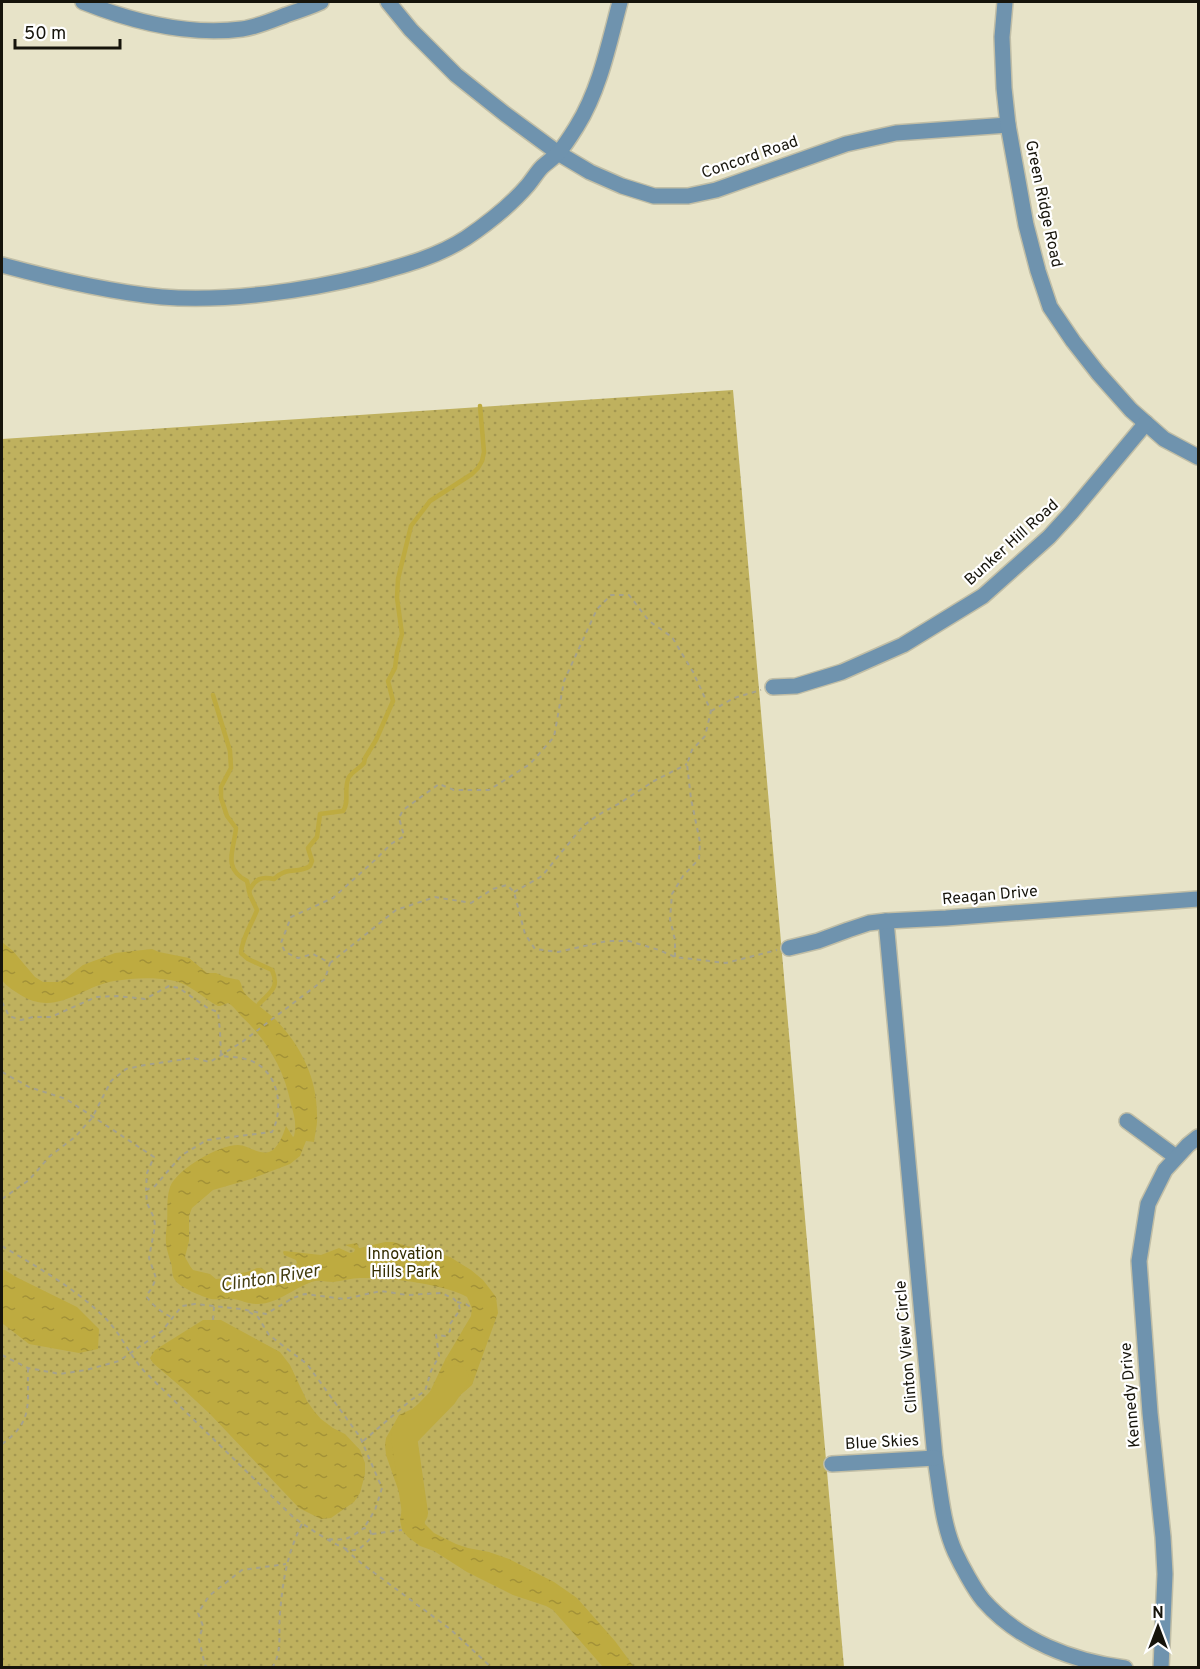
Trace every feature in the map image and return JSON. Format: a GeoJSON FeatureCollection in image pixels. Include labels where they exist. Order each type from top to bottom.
{"type":"FeatureCollection","features":[{"type":"Feature","properties":{"kind":"street"},"geometry":{"type":"LineString","coordinates":[[83,2],[153,24],[202,32],[244,29],[321,2]]}},
{"type":"Feature","properties":{"kind":"street","name":"Concord Road"},"geometry":{"type":"LineString","coordinates":[[388,2],[411,30],[456,75],[558,153],[590,172],[622,186],[654,196],[688,196],[716,190],[846,144],[896,133],[1008,126]]}},
{"type":"Feature","properties":{"kind":"street"},"geometry":{"type":"LineString","coordinates":[[2,265],[40,276],[109,290],[162,297],[210,297],[261,294],[316,286],[352,279],[438,254],[499,213],[558,153],[578,124],[597,84],[620,2]]}},
{"type":"Feature","properties":{"kind":"street","name":"Green Ridge Road"},"geometry":{"type":"LineString","coordinates":[[1005,2],[1002,37],[1008,126],[1026,225],[1050,308],[1098,373],[1131,410],[1164,439],[1198,457]]}},
{"type":"Feature","properties":{"kind":"street","name":"Bunker Hill Road"},"geometry":{"type":"LineString","coordinates":[[773,687],[796,686],[842,672],[903,645],[983,596],[1049,537],[1146,423]]}},
{"type":"Feature","properties":{"kind":"street","name":"Reagan Drive"},"geometry":{"type":"LineString","coordinates":[[789,948],[818,942],[868,923],[1198,899]]}},
{"type":"Feature","properties":{"kind":"street","name":"Clinton View Circle"},"geometry":{"type":"LineString","coordinates":[[886,921],[935,1458],[945,1520],[955,1551],[982,1598],[1002,1619],[1053,1649],[1076,1658],[1125,1668]]}},
{"type":"Feature","properties":{"kind":"street"},"geometry":{"type":"LineString","coordinates":[[1127,1121],[1176,1158]]}},
{"type":"Feature","properties":{"kind":"street","name":"Kennedy Drive"},"geometry":{"type":"LineString","coordinates":[[1161,1668],[1165,1574],[1163,1537],[1150,1413],[1139,1261],[1148,1204],[1165,1170],[1198,1137]]}},
{"type":"Feature","properties":{"kind":"street","name":"Blue Skies"},"geometry":{"type":"LineString","coordinates":[[832,1464],[935,1458]]}},
{"type":"Feature","properties":{"kind":"path"},"geometry":{"type":"LineString","coordinates":[[330,963],[313,954],[298,958],[285,952],[281,943],[291,918],[333,898],[391,844],[404,836],[399,818],[404,810],[439,784],[454,790],[489,790],[530,764],[554,737],[564,681],[597,609],[611,596],[629,595],[649,621],[672,637],[693,672],[711,711],[705,736],[692,750],[687,764],[691,799],[700,842],[699,859],[683,876],[672,894],[670,919],[675,940],[675,957]]}},
{"type":"Feature","properties":{"kind":"path"},"geometry":{"type":"LineString","coordinates":[[711,711],[734,698],[773,687]]}},
{"type":"Feature","properties":{"kind":"path"},"geometry":{"type":"LineString","coordinates":[[514,892],[542,876],[583,826],[654,781],[687,764]]}},
{"type":"Feature","properties":{"kind":"path"},"geometry":{"type":"LineString","coordinates":[[2,1199],[29,1180],[50,1156],[75,1137],[93,1118],[111,1081],[126,1069],[178,1059],[193,1058],[210,1062],[221,1056],[325,979],[330,963],[396,910],[435,897],[471,903],[493,889],[507,885],[514,892],[525,934],[535,949],[558,952],[607,942],[629,942],[675,957],[726,963],[789,948]]}},
{"type":"Feature","properties":{"kind":"path"},"geometry":{"type":"LineString","coordinates":[[2,1002],[9,1016],[21,1020],[51,1017],[96,997],[117,996],[145,999],[168,986],[179,988],[209,1009],[218,1012],[221,1056]]}},
{"type":"Feature","properties":{"kind":"path"},"geometry":{"type":"LineString","coordinates":[[146,1190],[155,1186],[182,1155],[207,1140],[272,1132],[278,1104],[275,1083],[261,1067],[249,1060],[221,1056]]}},
{"type":"Feature","properties":{"kind":"path"},"geometry":{"type":"LineString","coordinates":[[2,1072],[29,1087],[66,1099],[154,1157],[147,1173],[146,1190],[147,1203],[155,1226],[149,1258],[156,1278],[146,1296],[152,1304],[173,1318]]}},
{"type":"Feature","properties":{"kind":"path"},"geometry":{"type":"LineString","coordinates":[[2,1246],[60,1282],[105,1317],[145,1372],[272,1498],[302,1524],[345,1548],[361,1563],[450,1629],[492,1668]]}},
{"type":"Feature","properties":{"kind":"path"},"geometry":{"type":"LineString","coordinates":[[2,1354],[28,1368],[60,1374],[86,1370],[119,1361],[162,1331],[182,1306],[195,1304],[266,1314],[292,1298],[304,1294],[344,1299],[381,1291],[407,1295],[442,1293],[472,1308]]}},
{"type":"Feature","properties":{"kind":"path"},"geometry":{"type":"LineString","coordinates":[[362,1442],[411,1400],[425,1391],[431,1371],[439,1356],[436,1335],[445,1336],[450,1331],[450,1324],[459,1310],[458,1302]]}},
{"type":"Feature","properties":{"kind":"path"},"geometry":{"type":"LineString","coordinates":[[213,1320],[214,1307]]}},
{"type":"Feature","properties":{"kind":"path"},"geometry":{"type":"LineString","coordinates":[[246,1310],[258,1317],[269,1335],[308,1364],[360,1437],[376,1470],[382,1488],[375,1510],[364,1528],[353,1537],[341,1541],[329,1539]]}},
{"type":"Feature","properties":{"kind":"path"},"geometry":{"type":"LineString","coordinates":[[2,1444],[12,1437],[24,1422],[27,1412],[28,1368]]}},
{"type":"Feature","properties":{"kind":"path"},"geometry":{"type":"LineString","coordinates":[[272,1668],[279,1652],[279,1617],[286,1564],[302,1524]]}},
{"type":"Feature","properties":{"kind":"path"},"geometry":{"type":"LineString","coordinates":[[364,1528],[370,1530],[372,1534]]}},
{"type":"Feature","properties":{"kind":"path"},"geometry":{"type":"LineString","coordinates":[[372,1534],[402,1530]]}},
{"type":"Feature","properties":{"kind":"path"},"geometry":{"type":"LineString","coordinates":[[345,1548],[358,1550],[371,1538],[372,1534]]}},
{"type":"Feature","properties":{"kind":"path"},"geometry":{"type":"LineString","coordinates":[[208,1668],[199,1639],[202,1626],[198,1612],[209,1596],[242,1570],[286,1564]]}},
{"type":"Feature","properties":{"kind":"green space","name":"Innovation Hills Park"},"geometry":{"type":"Polygon","coordinates":[[[733,390],[844,1667],[2,1668],[2,439],[733,390]]]}},
{"type":"Feature","properties":{"kind":"water"},"geometry":{"type":"Polygon","coordinates":[[[2,942],[13,951],[35,977],[43,982],[58,982],[83,965],[115,953],[152,949],[189,958],[207,973],[216,973],[239,980],[246,995],[285,1030],[300,1052],[311,1076],[317,1118],[314,1142],[306,1141],[300,1156],[290,1164],[213,1190],[192,1208],[189,1216],[189,1241],[185,1257],[193,1270],[210,1274],[216,1279],[257,1268],[271,1274],[280,1274],[292,1269],[297,1263],[296,1260],[284,1255],[284,1251],[321,1255],[339,1248],[350,1253],[355,1249],[345,1245],[357,1243],[360,1248],[393,1242],[450,1257],[483,1280],[496,1297],[498,1313],[472,1385],[448,1406],[428,1407],[419,1415],[406,1455],[415,1499],[425,1524],[434,1533],[456,1544],[509,1559],[554,1582],[577,1598],[615,1641],[634,1667],[603,1667],[553,1610],[513,1595],[467,1572],[434,1551],[420,1546],[402,1530],[401,1498],[386,1455],[386,1438],[399,1415],[427,1398],[445,1360],[471,1316],[472,1308],[467,1297],[445,1288],[415,1282],[353,1278],[333,1282],[315,1281],[272,1302],[253,1304],[234,1299],[207,1298],[186,1289],[174,1278],[166,1239],[168,1196],[174,1180],[200,1159],[220,1149],[238,1145],[265,1153],[278,1145],[286,1126],[294,1136],[295,1120],[284,1079],[259,1035],[228,1003],[218,1006],[189,987],[170,980],[149,978],[114,981],[56,1002],[32,1001],[2,980],[2,942]]]}},
{"type":"Feature","properties":{"kind":"water"},"geometry":{"type":"Polygon","coordinates":[[[2,1270],[77,1307],[99,1329],[98,1349],[79,1353],[29,1344],[2,1323],[2,1270]]]}},
{"type":"Feature","properties":{"kind":"water"},"geometry":{"type":"Polygon","coordinates":[[[203,1320],[221,1320],[280,1352],[290,1365],[314,1411],[333,1428],[345,1434],[360,1450],[365,1463],[365,1474],[360,1493],[354,1502],[331,1518],[321,1519],[299,1508],[210,1414],[153,1363],[150,1358],[155,1350],[203,1320]]]}},
{"type":"Feature","properties":{"kind":"waterway"},"geometry":{"type":"LineString","coordinates":[[249,891],[259,879],[274,879],[284,872],[301,870],[310,866],[312,861],[308,848],[317,837],[320,814],[343,811],[345,807],[347,781],[352,773],[364,763],[393,701],[388,681],[395,668],[402,634],[397,598],[398,579],[411,526],[430,501],[478,468],[484,452],[480,406]]}},
{"type":"Feature","properties":{"kind":"waterway"},"geometry":{"type":"LineString","coordinates":[[213,695],[230,751],[231,768],[221,787],[221,798],[227,816],[236,828],[232,864],[239,876],[247,881],[257,910],[245,936],[241,953],[248,959],[272,970],[275,981],[273,989],[259,1004]]}},
{"type":"Feature","properties":{"kind":"waterway","name":"Clinton River"},"geometry":{"type":"LineString","coordinates":[[415,1513],[404,1437],[444,1396],[456,1378]]}}]}
